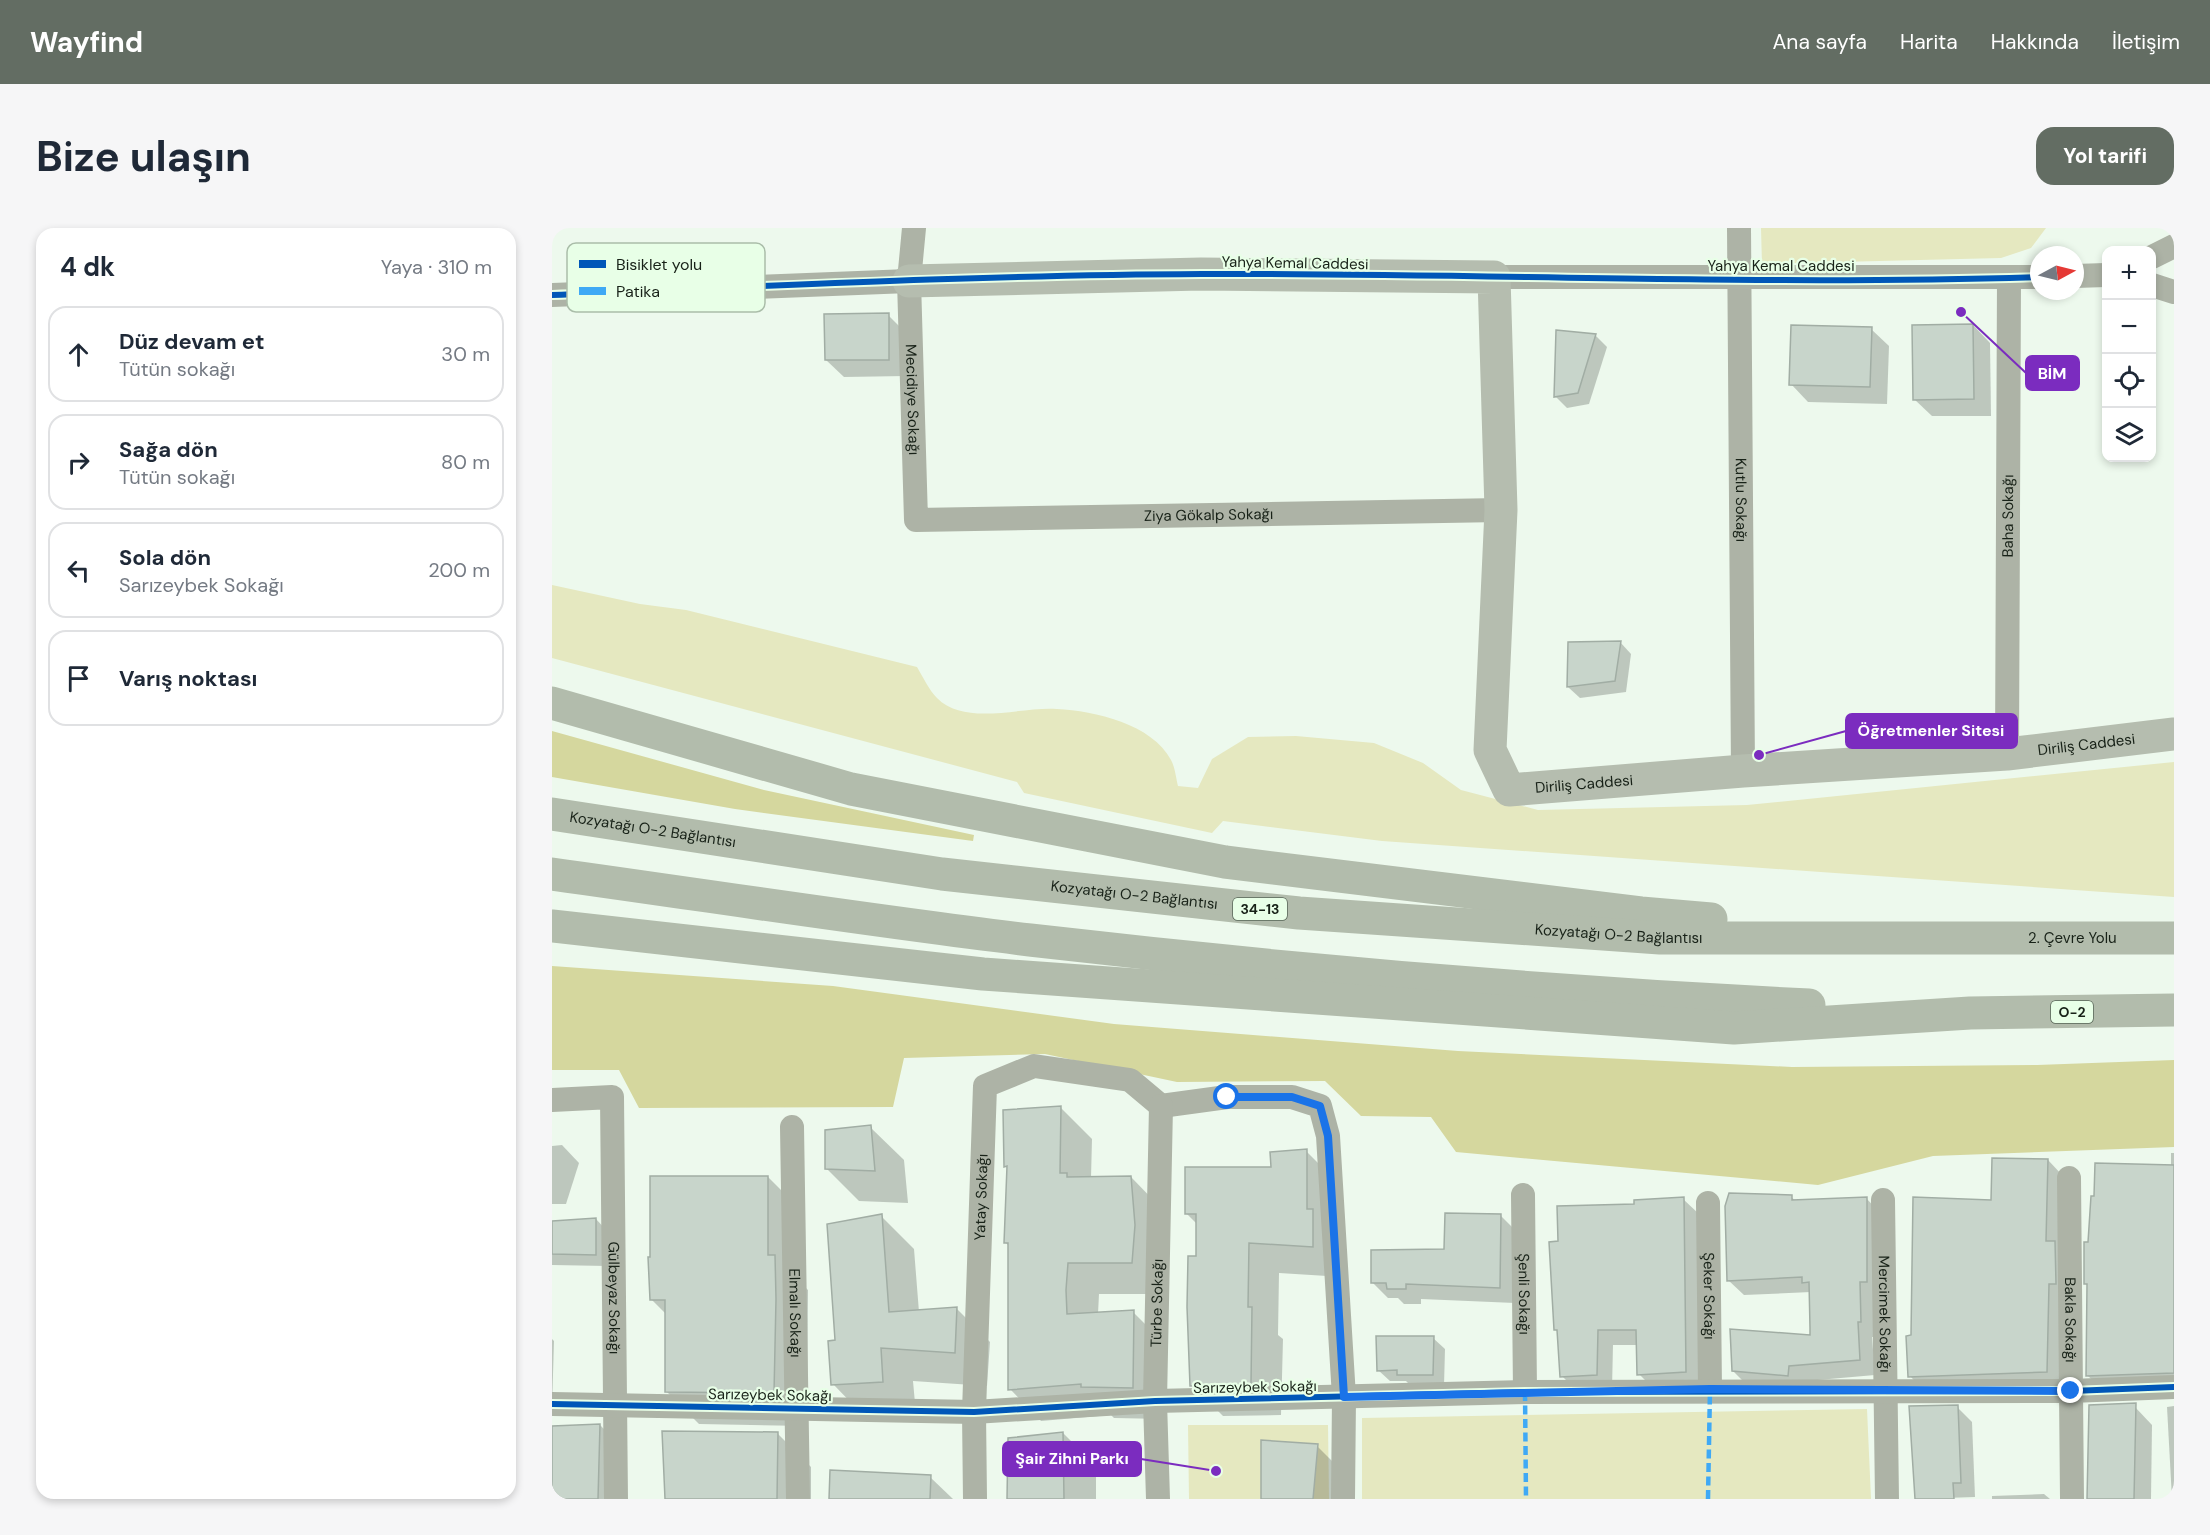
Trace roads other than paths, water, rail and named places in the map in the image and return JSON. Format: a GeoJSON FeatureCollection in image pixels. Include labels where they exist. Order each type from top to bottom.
{"type":"FeatureCollection","features":[{"type":"Feature","properties":{"kind":"highway"},"geometry":{"type":"LineString","coordinates":[[552,703],[851,789],[1226,862],[1641,913],[1973,939]]}},
{"type":"Feature","properties":{"kind":"highway","name":"Kozyatağı O-2 Bağlantısı"},"geometry":{"type":"LineString","coordinates":[[552,813],[942,873],[1299,913],[1660,938],[1973,939]]}},
{"type":"Feature","properties":{"kind":"highway"},"geometry":{"type":"LineString","coordinates":[[552,874],[1029,940],[1338,971],[1659,997],[1970,1013]]}},
{"type":"Feature","properties":{"kind":"highway"},"geometry":{"type":"LineString","coordinates":[[552,926],[983,974],[1734,1028],[1970,1013]]}},
{"type":"Feature","properties":{"kind":"highway","name":"2. Çevre Yolu"},"geometry":{"type":"LineString","coordinates":[[1973,939],[2174,938]]}},
{"type":"Feature","properties":{"kind":"highway","name":"O-2"},"geometry":{"type":"LineString","coordinates":[[1970,1013],[2174,1010]]}},
{"type":"Feature","properties":{"kind":"street"},"geometry":{"type":"LineString","coordinates":[[897,228],[909,281]]}},
{"type":"Feature","properties":{"kind":"street"},"geometry":{"type":"LineString","coordinates":[[909,281],[914,228]]}},
{"type":"Feature","properties":{"kind":"street","name":"Kutlu Sokağı"},"geometry":{"type":"LineString","coordinates":[[1739,228],[1743,771]]}},
{"type":"Feature","properties":{"kind":"street"},"geometry":{"type":"LineString","coordinates":[[2156,255],[2174,246]]}},
{"type":"Feature","properties":{"kind":"street","name":"Yahya Kemal Caddesi"},"geometry":{"type":"LineString","coordinates":[[765,287],[1201,274],[1739,279],[2030,277]]}},
{"type":"Feature","properties":{"kind":"street"},"geometry":{"type":"LineString","coordinates":[[2084,275],[2102,274]]}},
{"type":"Feature","properties":{"kind":"street","name":"Diriliş Caddesi"},"geometry":{"type":"LineString","coordinates":[[1494,277],[1501,510],[1490,750],[1509,790],[1743,771],[2007,754],[2174,734]]}},
{"type":"Feature","properties":{"kind":"street","name":"Baha Sokağı"},"geometry":{"type":"LineString","coordinates":[[2007,754],[2009,278]]}},
{"type":"Feature","properties":{"kind":"street","name":"Mecidiye Sokağı"},"geometry":{"type":"LineString","coordinates":[[909,281],[916,520]]}},
{"type":"Feature","properties":{"kind":"street"},"geometry":{"type":"LineString","coordinates":[[2156,287],[2174,292]]}},
{"type":"Feature","properties":{"kind":"street","name":"Yahya Kemal Caddesi"},"geometry":{"type":"LineString","coordinates":[[552,295],[567,294]]}},
{"type":"Feature","properties":{"kind":"street","name":"Ziya Gökalp Sokağı"},"geometry":{"type":"LineString","coordinates":[[916,520],[1501,510]]}},
{"type":"Feature","properties":{"kind":"street","name":"Yatay Sokağı"},"geometry":{"type":"LineString","coordinates":[[975,1499],[974,1412],[985,1086],[1034,1066],[1130,1080],[1161,1106]]}},
{"type":"Feature","properties":{"kind":"street","name":"Gülbeyaz Sokağı"},"geometry":{"type":"LineString","coordinates":[[552,1100],[612,1097],[616,1499]]}},
{"type":"Feature","properties":{"kind":"street"},"geometry":{"type":"LineString","coordinates":[[1161,1106],[1227,1097],[1292,1097],[1320,1106],[1328,1136],[1344,1397],[1343,1499]]}},
{"type":"Feature","properties":{"kind":"street","name":"Türbe Sokağı"},"geometry":{"type":"LineString","coordinates":[[1158,1499],[1155,1401],[1161,1106]]}},
{"type":"Feature","properties":{"kind":"street","name":"Elmalı Sokağı"},"geometry":{"type":"LineString","coordinates":[[792,1127],[798,1499]]}},
{"type":"Feature","properties":{"kind":"street","name":"Bakla Sokağı"},"geometry":{"type":"LineString","coordinates":[[2068,1178],[2072,1499]]}},
{"type":"Feature","properties":{"kind":"street","name":"Şenli Sokağı"},"geometry":{"type":"LineString","coordinates":[[1522,1195],[1525,1392]]}},
{"type":"Feature","properties":{"kind":"street","name":"Mercimek Sokağı"},"geometry":{"type":"LineString","coordinates":[[1883,1200],[1887,1499]]}},
{"type":"Feature","properties":{"kind":"street","name":"Şeker Sokağı"},"geometry":{"type":"LineString","coordinates":[[1708,1203],[1710,1389]]}},
{"type":"Feature","properties":{"kind":"street","name":"Sarızeybek Sokağı"},"geometry":{"type":"LineString","coordinates":[[552,1404],[974,1412],[1155,1401],[1525,1392],[1710,1389],[2071,1391],[2174,1387]]}},
{"type":"Feature","properties":{"kind":"place","name":"BİM"},"geometry":{"type":"Point","coordinates":[1961,312]}},
{"type":"Feature","properties":{"kind":"place","name":"Öğretmenler Sitesi"},"geometry":{"type":"Point","coordinates":[1759,755]}},
{"type":"Feature","properties":{"kind":"place","name":"Şair Zihni Parkı"},"geometry":{"type":"Point","coordinates":[1216,1471]}}]}
